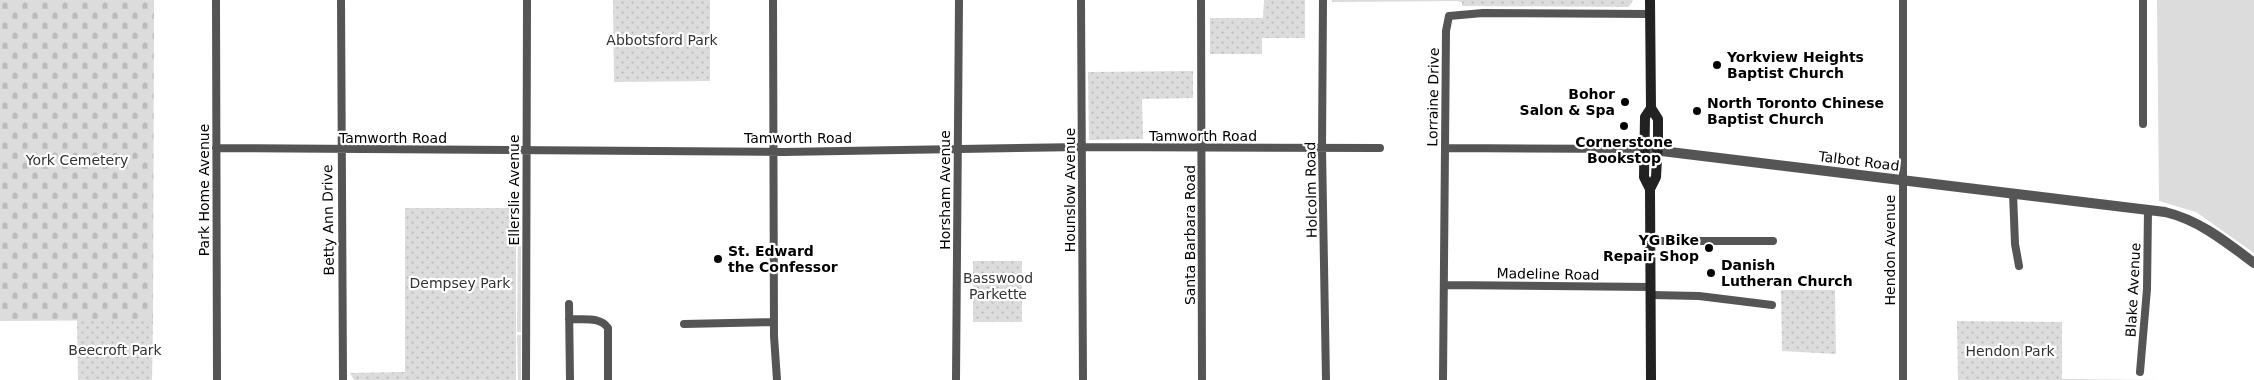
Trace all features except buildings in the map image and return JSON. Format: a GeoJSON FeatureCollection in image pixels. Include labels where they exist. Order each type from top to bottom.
{"type":"FeatureCollection","features":[{"type":"Feature","properties":{"kind":"main road"},"geometry":{"type":"LineString","coordinates":[[1650,0],[1651,108],[1646,117],[1644,177],[1650,189],[1651,380]]}},
{"type":"Feature","properties":{"kind":"main road"},"geometry":{"type":"LineString","coordinates":[[1650,189],[1656,177],[1658,118],[1651,108]]}},
{"type":"Feature","properties":{"kind":"street","name":"Park Home Avenue"},"geometry":{"type":"LineString","coordinates":[[216,0],[217,380]]}},
{"type":"Feature","properties":{"kind":"street","name":"Betty Ann Drive"},"geometry":{"type":"LineString","coordinates":[[341,0],[340,150],[343,380]]}},
{"type":"Feature","properties":{"kind":"street","name":"Ellerslie Avenue"},"geometry":{"type":"LineString","coordinates":[[526,380],[527,0]]}},
{"type":"Feature","properties":{"kind":"street"},"geometry":{"type":"LineString","coordinates":[[773,0],[774,322],[777,380]]}},
{"type":"Feature","properties":{"kind":"street","name":"Horsham Avenue"},"geometry":{"type":"LineString","coordinates":[[956,380],[959,0]]}},
{"type":"Feature","properties":{"kind":"street","name":"Hounslow Avenue"},"geometry":{"type":"LineString","coordinates":[[1081,0],[1083,380]]}},
{"type":"Feature","properties":{"kind":"street","name":"Santa Barbara Road"},"geometry":{"type":"LineString","coordinates":[[1201,0],[1203,148],[1202,380]]}},
{"type":"Feature","properties":{"kind":"street","name":"Holcolm Road"},"geometry":{"type":"LineString","coordinates":[[1323,0],[1322,149],[1326,380]]}},
{"type":"Feature","properties":{"kind":"street","name":"Hendon Avenue"},"geometry":{"type":"LineString","coordinates":[[1903,0],[1903,380]]}},
{"type":"Feature","properties":{"kind":"street"},"geometry":{"type":"LineString","coordinates":[[2142,0],[2143,124]]}},
{"type":"Feature","properties":{"kind":"street","name":"Lorraine Drive"},"geometry":{"type":"LineString","coordinates":[[1443,380],[1446,31],[1449,16],[1483,13],[1650,14]]}},
{"type":"Feature","properties":{"kind":"street","name":"Tamworth Road"},"geometry":{"type":"LineString","coordinates":[[216,148],[526,151],[774,151],[1082,147],[1380,148]]}},
{"type":"Feature","properties":{"kind":"street","name":"Talbot Road"},"geometry":{"type":"LineString","coordinates":[[1445,148],[1657,150],[2165,212],[2190,220],[2209,230],[2254,263]]}},
{"type":"Feature","properties":{"kind":"street"},"geometry":{"type":"LineString","coordinates":[[2013,193],[2015,244],[2019,266]]}},
{"type":"Feature","properties":{"kind":"street","name":"Blake Avenue"},"geometry":{"type":"LineString","coordinates":[[2140,372],[2147,289],[2148,210]]}},
{"type":"Feature","properties":{"kind":"street"},"geometry":{"type":"LineString","coordinates":[[1651,241],[1773,241]]}},
{"type":"Feature","properties":{"kind":"street","name":"Madeline Road"},"geometry":{"type":"LineString","coordinates":[[1444,285],[1651,291],[1772,305]]}},
{"type":"Feature","properties":{"kind":"street"},"geometry":{"type":"LineString","coordinates":[[568,304],[570,380]]}},
{"type":"Feature","properties":{"kind":"street"},"geometry":{"type":"LineString","coordinates":[[569,319],[598,320],[604,322],[608,328],[608,380]]}},
{"type":"Feature","properties":{"kind":"street"},"geometry":{"type":"LineString","coordinates":[[684,324],[774,322]]}},
{"type":"Feature","properties":{"kind":"green space","name":"York Cemetery"},"geometry":{"type":"Polygon","coordinates":[[[0,0],[154,0],[153,320],[0,321],[0,0]]]}},
{"type":"Feature","properties":{"kind":"green space","name":"Abbotsford Park"},"geometry":{"type":"Polygon","coordinates":[[[613,0],[710,0],[710,81],[614,82],[613,0]]]}},
{"type":"Feature","properties":{"kind":"green space"},"geometry":{"type":"Polygon","coordinates":[[[1264,0],[1305,0],[1305,38],[1262,38],[1262,54],[1210,54],[1210,18],[1263,18],[1264,0]]]}},
{"type":"Feature","properties":{"kind":"green space"},"geometry":{"type":"Polygon","coordinates":[[[1332,0],[1633,0],[1628,7],[1462,6],[1462,2],[1457,1],[1332,2],[1332,0]]]}},
{"type":"Feature","properties":{"kind":"green space"},"geometry":{"type":"Polygon","coordinates":[[[2157,0],[2254,0],[2254,253],[2196,212],[2159,201],[2157,0]]]}},
{"type":"Feature","properties":{"kind":"green space"},"geometry":{"type":"Polygon","coordinates":[[[1193,71],[1193,98],[1142,99],[1143,139],[1089,140],[1088,72],[1193,71]]]}},
{"type":"Feature","properties":{"kind":"green space","name":"Dempsey Park"},"geometry":{"type":"Polygon","coordinates":[[[405,208],[516,208],[516,380],[354,380],[350,373],[405,372],[405,208]]]}},
{"type":"Feature","properties":{"kind":"green space"},"geometry":{"type":"Polygon","coordinates":[[[518,218],[521,218],[521,332],[517,332],[518,218]]]}},
{"type":"Feature","properties":{"kind":"green space","name":"Basswood Parkette"},"geometry":{"type":"Polygon","coordinates":[[[973,261],[1022,261],[1022,322],[973,322],[973,261]]]}},
{"type":"Feature","properties":{"kind":"green space"},"geometry":{"type":"Polygon","coordinates":[[[1781,290],[1835,290],[1836,354],[1782,351],[1781,290]]]}},
{"type":"Feature","properties":{"kind":"green space","name":"Beecroft Park"},"geometry":{"type":"Polygon","coordinates":[[[77,320],[153,320],[152,380],[78,380],[77,320]]]}},
{"type":"Feature","properties":{"kind":"green space","name":"Hendon Park"},"geometry":{"type":"Polygon","coordinates":[[[1957,321],[2062,322],[2062,379],[2160,380],[1958,380],[1957,321]]]}},
{"type":"Feature","properties":{"kind":"green space"},"geometry":{"type":"Polygon","coordinates":[[[517,335],[521,335],[521,380],[518,380],[517,335]]]}},
{"type":"Feature","properties":{"kind":"place","name":"Yorkview Heights Baptist Church"},"geometry":{"type":"Point","coordinates":[1717,65]}},
{"type":"Feature","properties":{"kind":"place","name":"Bohor Salon & Spa"},"geometry":{"type":"Point","coordinates":[1625,102]}},
{"type":"Feature","properties":{"kind":"place","name":"North Toronto Chinese Baptist Church"},"geometry":{"type":"Point","coordinates":[1697,111]}},
{"type":"Feature","properties":{"kind":"place","name":"Cornerstone Bookstop"},"geometry":{"type":"Point","coordinates":[1624,126]}},
{"type":"Feature","properties":{"kind":"place","name":"YG Bike Repair Shop"},"geometry":{"type":"Point","coordinates":[1709,248]}},
{"type":"Feature","properties":{"kind":"place","name":"St. Edward the Confessor"},"geometry":{"type":"Point","coordinates":[718,259]}},
{"type":"Feature","properties":{"kind":"place","name":"Danish Lutheran Church"},"geometry":{"type":"Point","coordinates":[1711,273]}}]}
